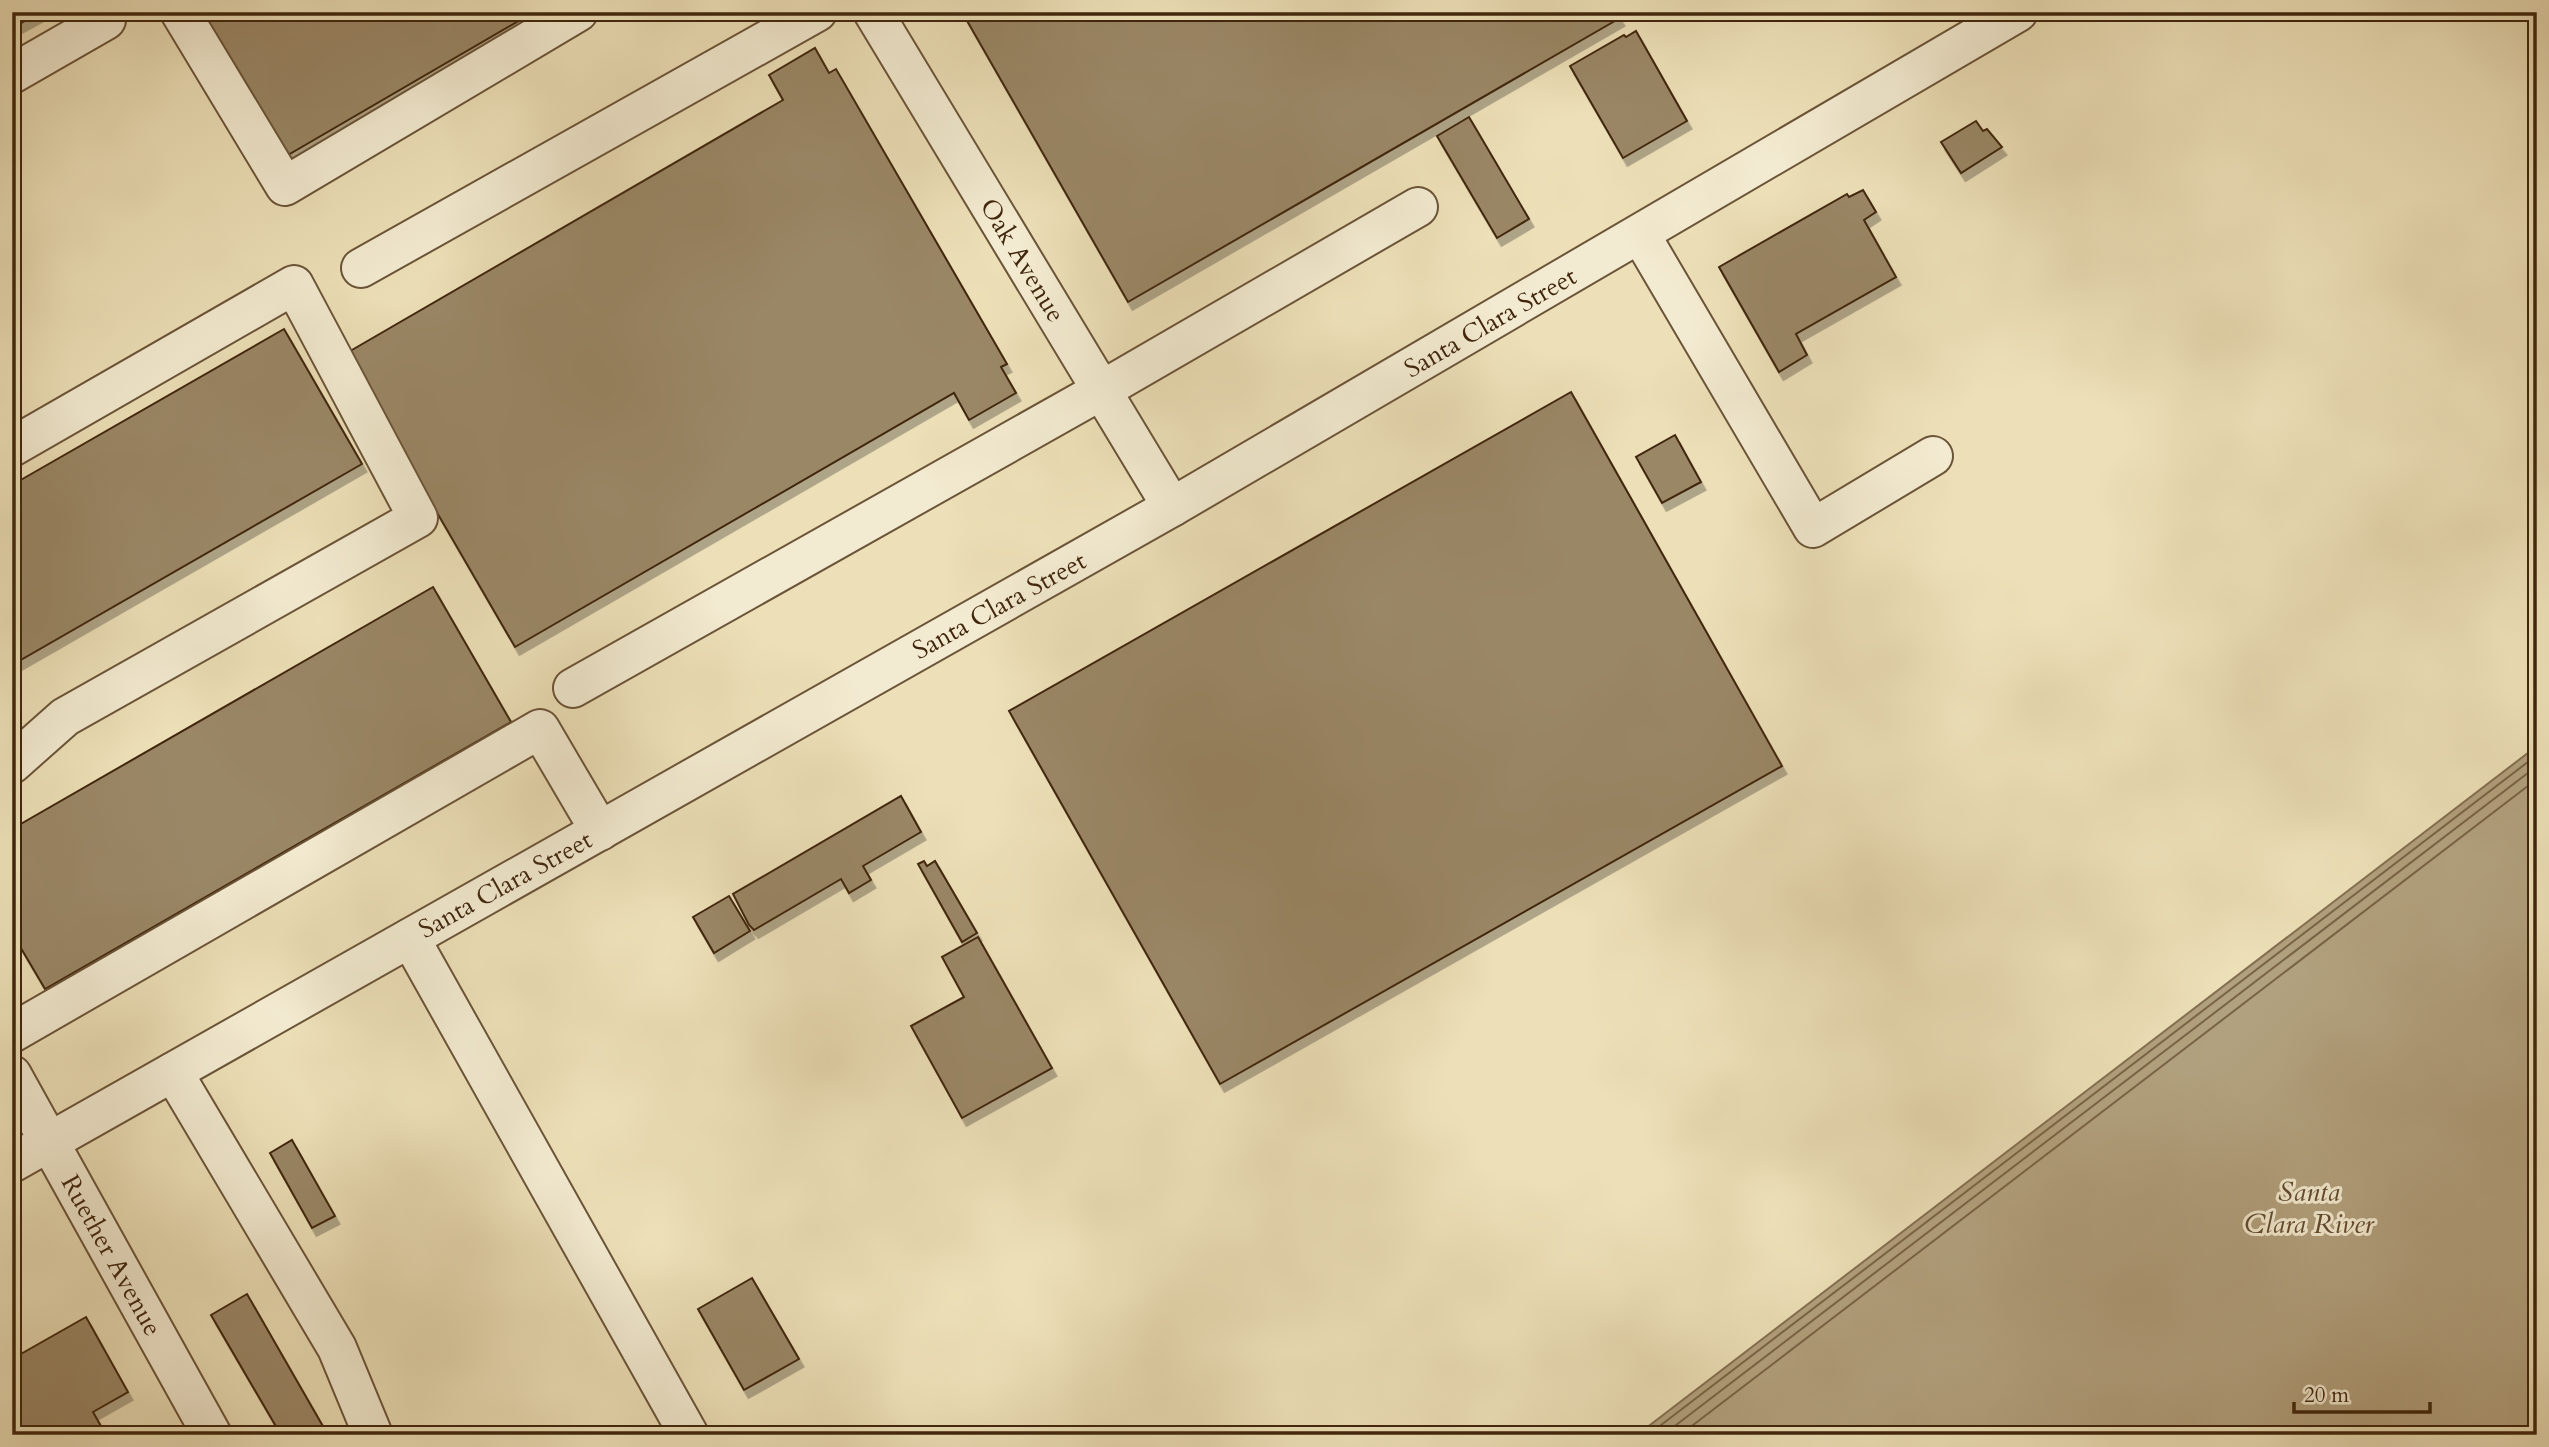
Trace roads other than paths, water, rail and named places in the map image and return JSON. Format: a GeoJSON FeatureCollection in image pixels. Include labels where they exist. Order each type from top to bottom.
{"type":"FeatureCollection","features":[{"type":"Feature","properties":{"kind":"street"},"geometry":{"type":"LineString","coordinates":[[180,12],[285,186],[578,12]]}},
{"type":"Feature","properties":{"kind":"street"},"geometry":{"type":"LineString","coordinates":[[361,268],[817,12]]}},
{"type":"Feature","properties":{"kind":"street","name":"Oak Avenue"},"geometry":{"type":"LineString","coordinates":[[873,12],[1172,507]]}},
{"type":"Feature","properties":{"kind":"street","name":"Santa Clara Street"},"geometry":{"type":"LineString","coordinates":[[12,1163],[1172,507],[2018,12]]}},
{"type":"Feature","properties":{"kind":"street"},"geometry":{"type":"LineString","coordinates":[[12,75],[106,20]]}},
{"type":"Feature","properties":{"kind":"street"},"geometry":{"type":"LineString","coordinates":[[573,688],[1102,390],[1418,206]]}},
{"type":"Feature","properties":{"kind":"street"},"geometry":{"type":"LineString","coordinates":[[1640,234],[1813,528],[1933,456]]}},
{"type":"Feature","properties":{"kind":"street"},"geometry":{"type":"LineString","coordinates":[[12,447],[294,285],[418,518],[65,717],[12,764]]}},
{"type":"Feature","properties":{"kind":"street"},"geometry":{"type":"LineString","coordinates":[[12,729],[65,717]]}},
{"type":"Feature","properties":{"kind":"street"},"geometry":{"type":"LineString","coordinates":[[12,1033],[540,729],[600,831]]}},
{"type":"Feature","properties":{"kind":"street"},"geometry":{"type":"LineString","coordinates":[[410,938],[689,1435]]}},
{"type":"Feature","properties":{"kind":"street"},"geometry":{"type":"LineString","coordinates":[[173,1072],[337,1348],[373,1435]]}},
{"type":"Feature","properties":{"kind":"street","name":"Ruether Avenue"},"geometry":{"type":"LineString","coordinates":[[12,1075],[212,1435]]}},
{"type":"Feature","properties":{"kind":"water","name":"Santa Clara River"},"geometry":{"type":"Polygon","coordinates":[[[2537,746],[2537,1435],[1637,1435],[2537,746]]]}}]}
